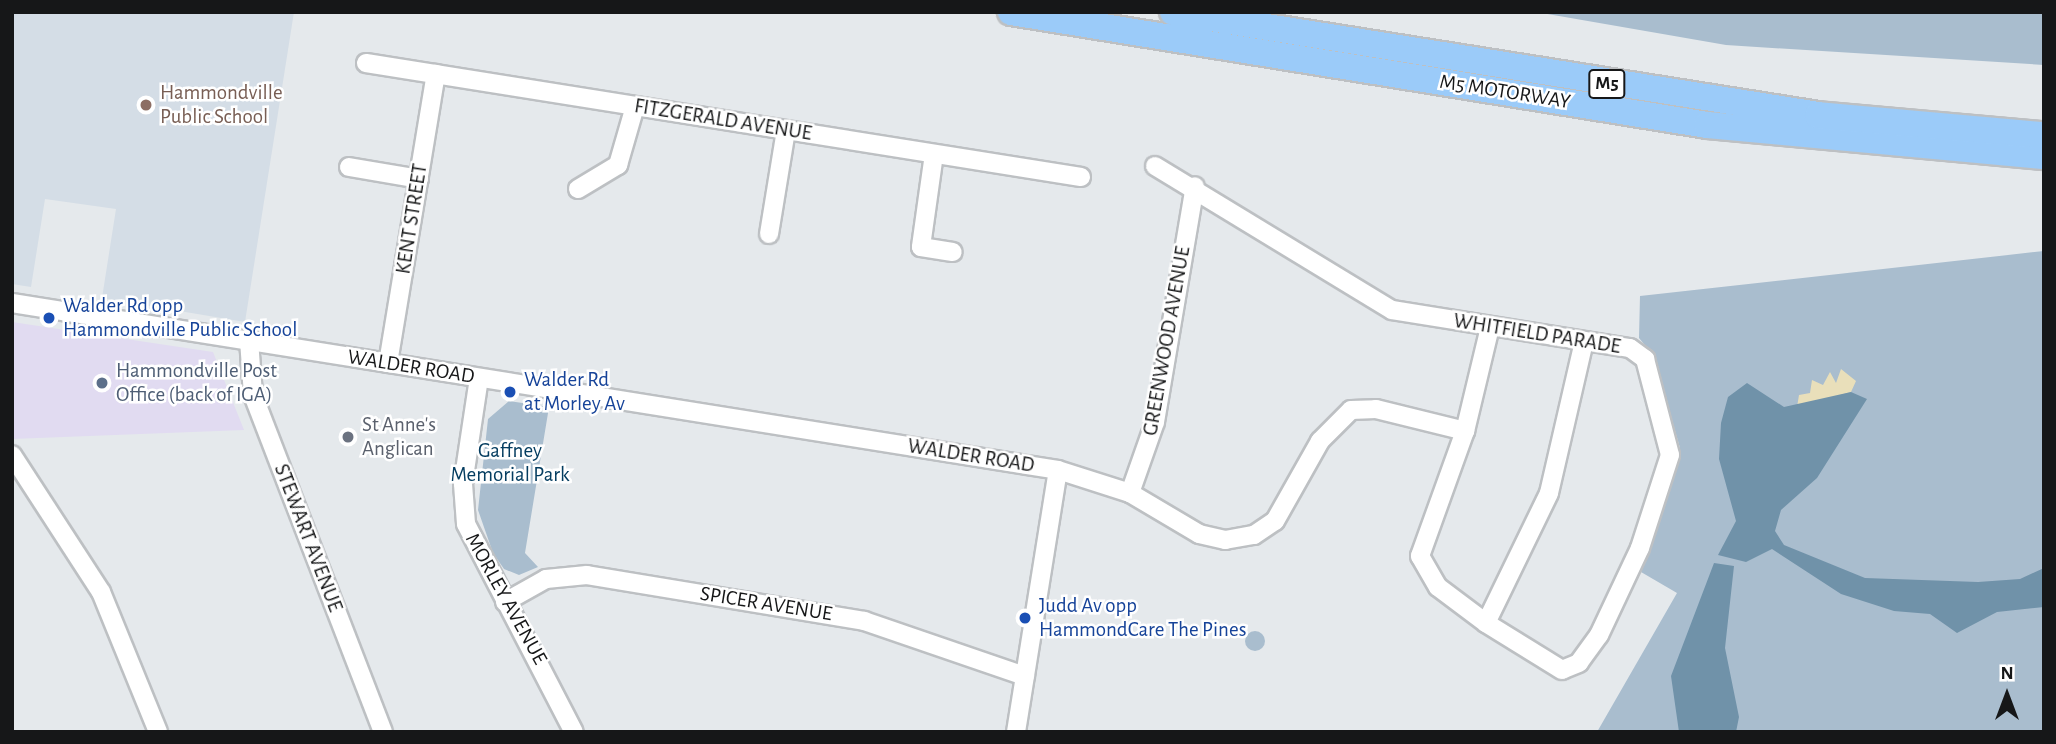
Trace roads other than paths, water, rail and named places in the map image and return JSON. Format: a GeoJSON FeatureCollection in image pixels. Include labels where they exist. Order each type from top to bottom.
{"type":"FeatureCollection","features":[{"type":"Feature","properties":{"kind":"highway","name":"M5 MOTORWAY"},"geometry":{"type":"LineString","coordinates":[[1011,12],[1707,125],[2044,156]]}},
{"type":"Feature","properties":{"kind":"highway","name":"M5 MOTORWAY"},"geometry":{"type":"LineString","coordinates":[[1173,12],[1818,115],[2044,135]]}},
{"type":"Feature","properties":{"kind":"street","name":"FITZGERALD AVENUE"},"geometry":{"type":"LineString","coordinates":[[366,63],[1081,177]]}},
{"type":"Feature","properties":{"kind":"street","name":"KENT STREET"},"geometry":{"type":"LineString","coordinates":[[388,363],[436,74]]}},
{"type":"Feature","properties":{"kind":"street"},"geometry":{"type":"LineString","coordinates":[[578,189],[618,165],[635,106]]}},
{"type":"Feature","properties":{"kind":"street"},"geometry":{"type":"LineString","coordinates":[[769,234],[786,130]]}},
{"type":"Feature","properties":{"kind":"street"},"geometry":{"type":"LineString","coordinates":[[934,154],[921,247],[953,252]]}},
{"type":"Feature","properties":{"kind":"street","name":"WHITFIELD PARADE"},"geometry":{"type":"LineString","coordinates":[[1155,166],[1195,186],[1392,310],[1636,351],[1647,365],[1670,449],[1646,531],[1604,626],[1573,667],[1549,666],[1486,623]]}},
{"type":"Feature","properties":{"kind":"street"},"geometry":{"type":"LineString","coordinates":[[349,167],[419,178]]}},
{"type":"Feature","properties":{"kind":"street","name":"GREENWOOD AVENUE"},"geometry":{"type":"LineString","coordinates":[[1130,493],[1155,422],[1195,186]]}},
{"type":"Feature","properties":{"kind":"street","name":"WALDER ROAD"},"geometry":{"type":"LineString","coordinates":[[12,303],[1058,470],[1130,493],[1205,537],[1240,539],[1282,515],[1320,441],[1351,410],[1376,409],[1465,431]]}},
{"type":"Feature","properties":{"kind":"street"},"geometry":{"type":"LineString","coordinates":[[1490,327],[1465,431],[1420,556],[1438,587],[1486,623],[1552,484],[1584,341]]}},
{"type":"Feature","properties":{"kind":"street","name":"STEWART AVENUE"},"geometry":{"type":"LineString","coordinates":[[249,340],[253,395],[383,732]]}},
{"type":"Feature","properties":{"kind":"street","name":"MORLEY AVENUE"},"geometry":{"type":"LineString","coordinates":[[479,378],[463,513],[505,602],[574,732]]}},
{"type":"Feature","properties":{"kind":"street"},"geometry":{"type":"LineString","coordinates":[[12,455],[20,484],[101,592],[158,732]]}},
{"type":"Feature","properties":{"kind":"street"},"geometry":{"type":"LineString","coordinates":[[1016,732],[1058,470]]}},
{"type":"Feature","properties":{"kind":"street","name":"SPICER AVENUE"},"geometry":{"type":"LineString","coordinates":[[505,602],[546,579],[587,575],[864,621],[1025,676]]}},
{"type":"Feature","properties":{"kind":"place","name":"Hammondville Public School"},"geometry":{"type":"Point","coordinates":[146,105]}},
{"type":"Feature","properties":{"kind":"place","name":"Walder Rd opp Hammondville Public School"},"geometry":{"type":"Point","coordinates":[49,318]}},
{"type":"Feature","properties":{"kind":"place","name":"Hammondville Post Office (back of IGA)"},"geometry":{"type":"Point","coordinates":[102,383]}},
{"type":"Feature","properties":{"kind":"place","name":"Walder Rd at Morley Av"},"geometry":{"type":"Point","coordinates":[510,392]}},
{"type":"Feature","properties":{"kind":"place","name":"St Anne's Anglican"},"geometry":{"type":"Point","coordinates":[348,437]}},
{"type":"Feature","properties":{"kind":"place","name":"Judd Av opp HammondCare The Pines"},"geometry":{"type":"Point","coordinates":[1025,618]}},
{"type":"Feature","properties":{"kind":"park label","name":"Gaffney Memorial Park"},"geometry":{"type":"Point","coordinates":[510,463]}}]}
